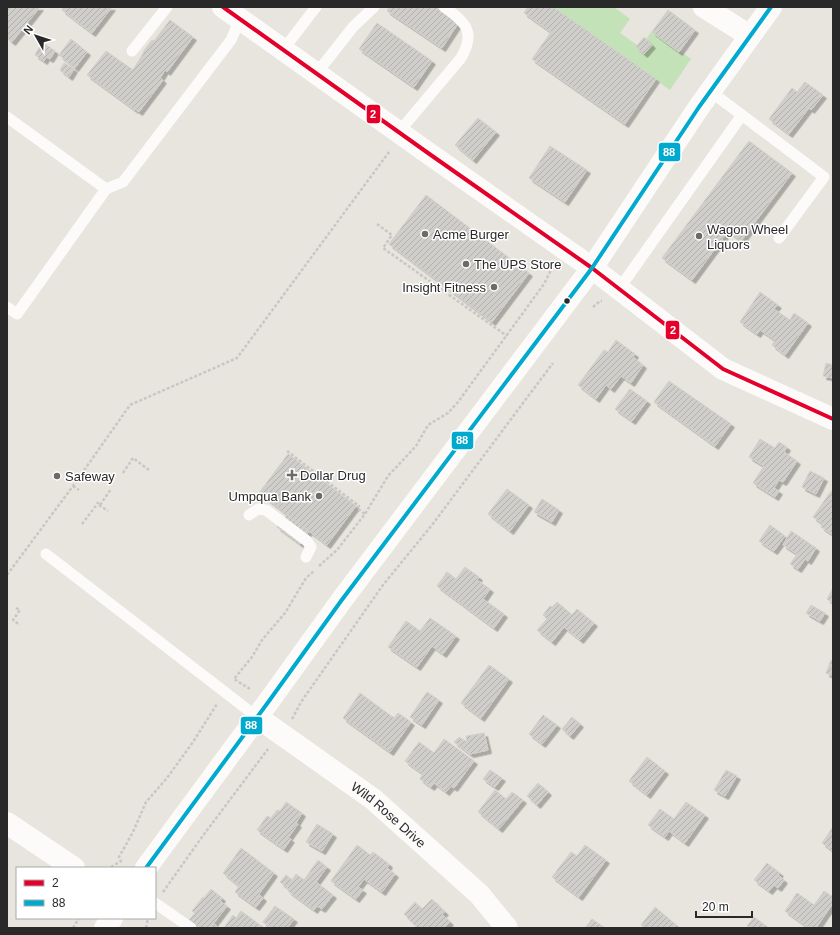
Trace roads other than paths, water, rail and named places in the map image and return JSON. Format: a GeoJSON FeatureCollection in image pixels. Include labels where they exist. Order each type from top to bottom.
{"type":"FeatureCollection","features":[{"type":"Feature","properties":{"kind":"street"},"geometry":{"type":"LineString","coordinates":[[223,7],[592,268],[612,295],[723,369],[833,419]]}},
{"type":"Feature","properties":{"kind":"street"},"geometry":{"type":"LineString","coordinates":[[704,7],[750,36]]}},
{"type":"Feature","properties":{"kind":"street"},"geometry":{"type":"LineString","coordinates":[[147,867],[341,601],[592,268],[710,91],[771,7]]}},
{"type":"Feature","properties":{"kind":"street","name":"Wild Rose Drive"},"geometry":{"type":"LineString","coordinates":[[257,717],[373,799],[479,894],[507,928]]}},
{"type":"Feature","properties":{"kind":"street"},"geometry":{"type":"LineString","coordinates":[[7,823],[73,867]]}},
{"type":"Feature","properties":{"kind":"street"},"geometry":{"type":"LineString","coordinates":[[106,928],[111,919]]}},
{"type":"Feature","properties":{"kind":"lane"},"geometry":{"type":"LineString","coordinates":[[132,51],[167,7]]}},
{"type":"Feature","properties":{"kind":"lane"},"geometry":{"type":"LineString","coordinates":[[283,50],[316,7]]}},
{"type":"Feature","properties":{"kind":"lane"},"geometry":{"type":"LineString","coordinates":[[316,74],[353,27],[374,7]]}},
{"type":"Feature","properties":{"kind":"lane"},"geometry":{"type":"LineString","coordinates":[[398,132],[461,58],[468,42],[466,26],[444,7]]}},
{"type":"Feature","properties":{"kind":"lane"},"geometry":{"type":"LineString","coordinates":[[7,307],[17,314],[106,189],[123,182],[231,40],[240,19]]}},
{"type":"Feature","properties":{"kind":"lane"},"geometry":{"type":"LineString","coordinates":[[710,91],[824,177],[779,238]]}},
{"type":"Feature","properties":{"kind":"lane"},"geometry":{"type":"LineString","coordinates":[[612,295],[742,115]]}},
{"type":"Feature","properties":{"kind":"lane"},"geometry":{"type":"LineString","coordinates":[[7,117],[106,189]]}},
{"type":"Feature","properties":{"kind":"lane"},"geometry":{"type":"LineString","coordinates":[[249,515],[258,509],[266,510],[307,541],[311,547],[306,557]]}},
{"type":"Feature","properties":{"kind":"lane"},"geometry":{"type":"LineString","coordinates":[[46,554],[257,717]]}},
{"type":"Feature","properties":{"kind":"lane"},"geometry":{"type":"LineString","coordinates":[[156,904],[191,928]]}},
{"type":"Feature","properties":{"kind":"place","name":"Acme Burger"},"geometry":{"type":"Point","coordinates":[425,234]}},
{"type":"Feature","properties":{"kind":"place","name":"Wagon Wheel Liquors"},"geometry":{"type":"Point","coordinates":[699,236]}},
{"type":"Feature","properties":{"kind":"place","name":"The UPS Store"},"geometry":{"type":"Point","coordinates":[466,264]}},
{"type":"Feature","properties":{"kind":"place","name":"Insight Fitness"},"geometry":{"type":"Point","coordinates":[494,287]}},
{"type":"Feature","properties":{"kind":"place","name":"Dollar Drug"},"geometry":{"type":"Point","coordinates":[292,475]}},
{"type":"Feature","properties":{"kind":"place","name":"Safeway"},"geometry":{"type":"Point","coordinates":[57,476]}},
{"type":"Feature","properties":{"kind":"place","name":"Umpqua Bank"},"geometry":{"type":"Point","coordinates":[319,496]}}]}
